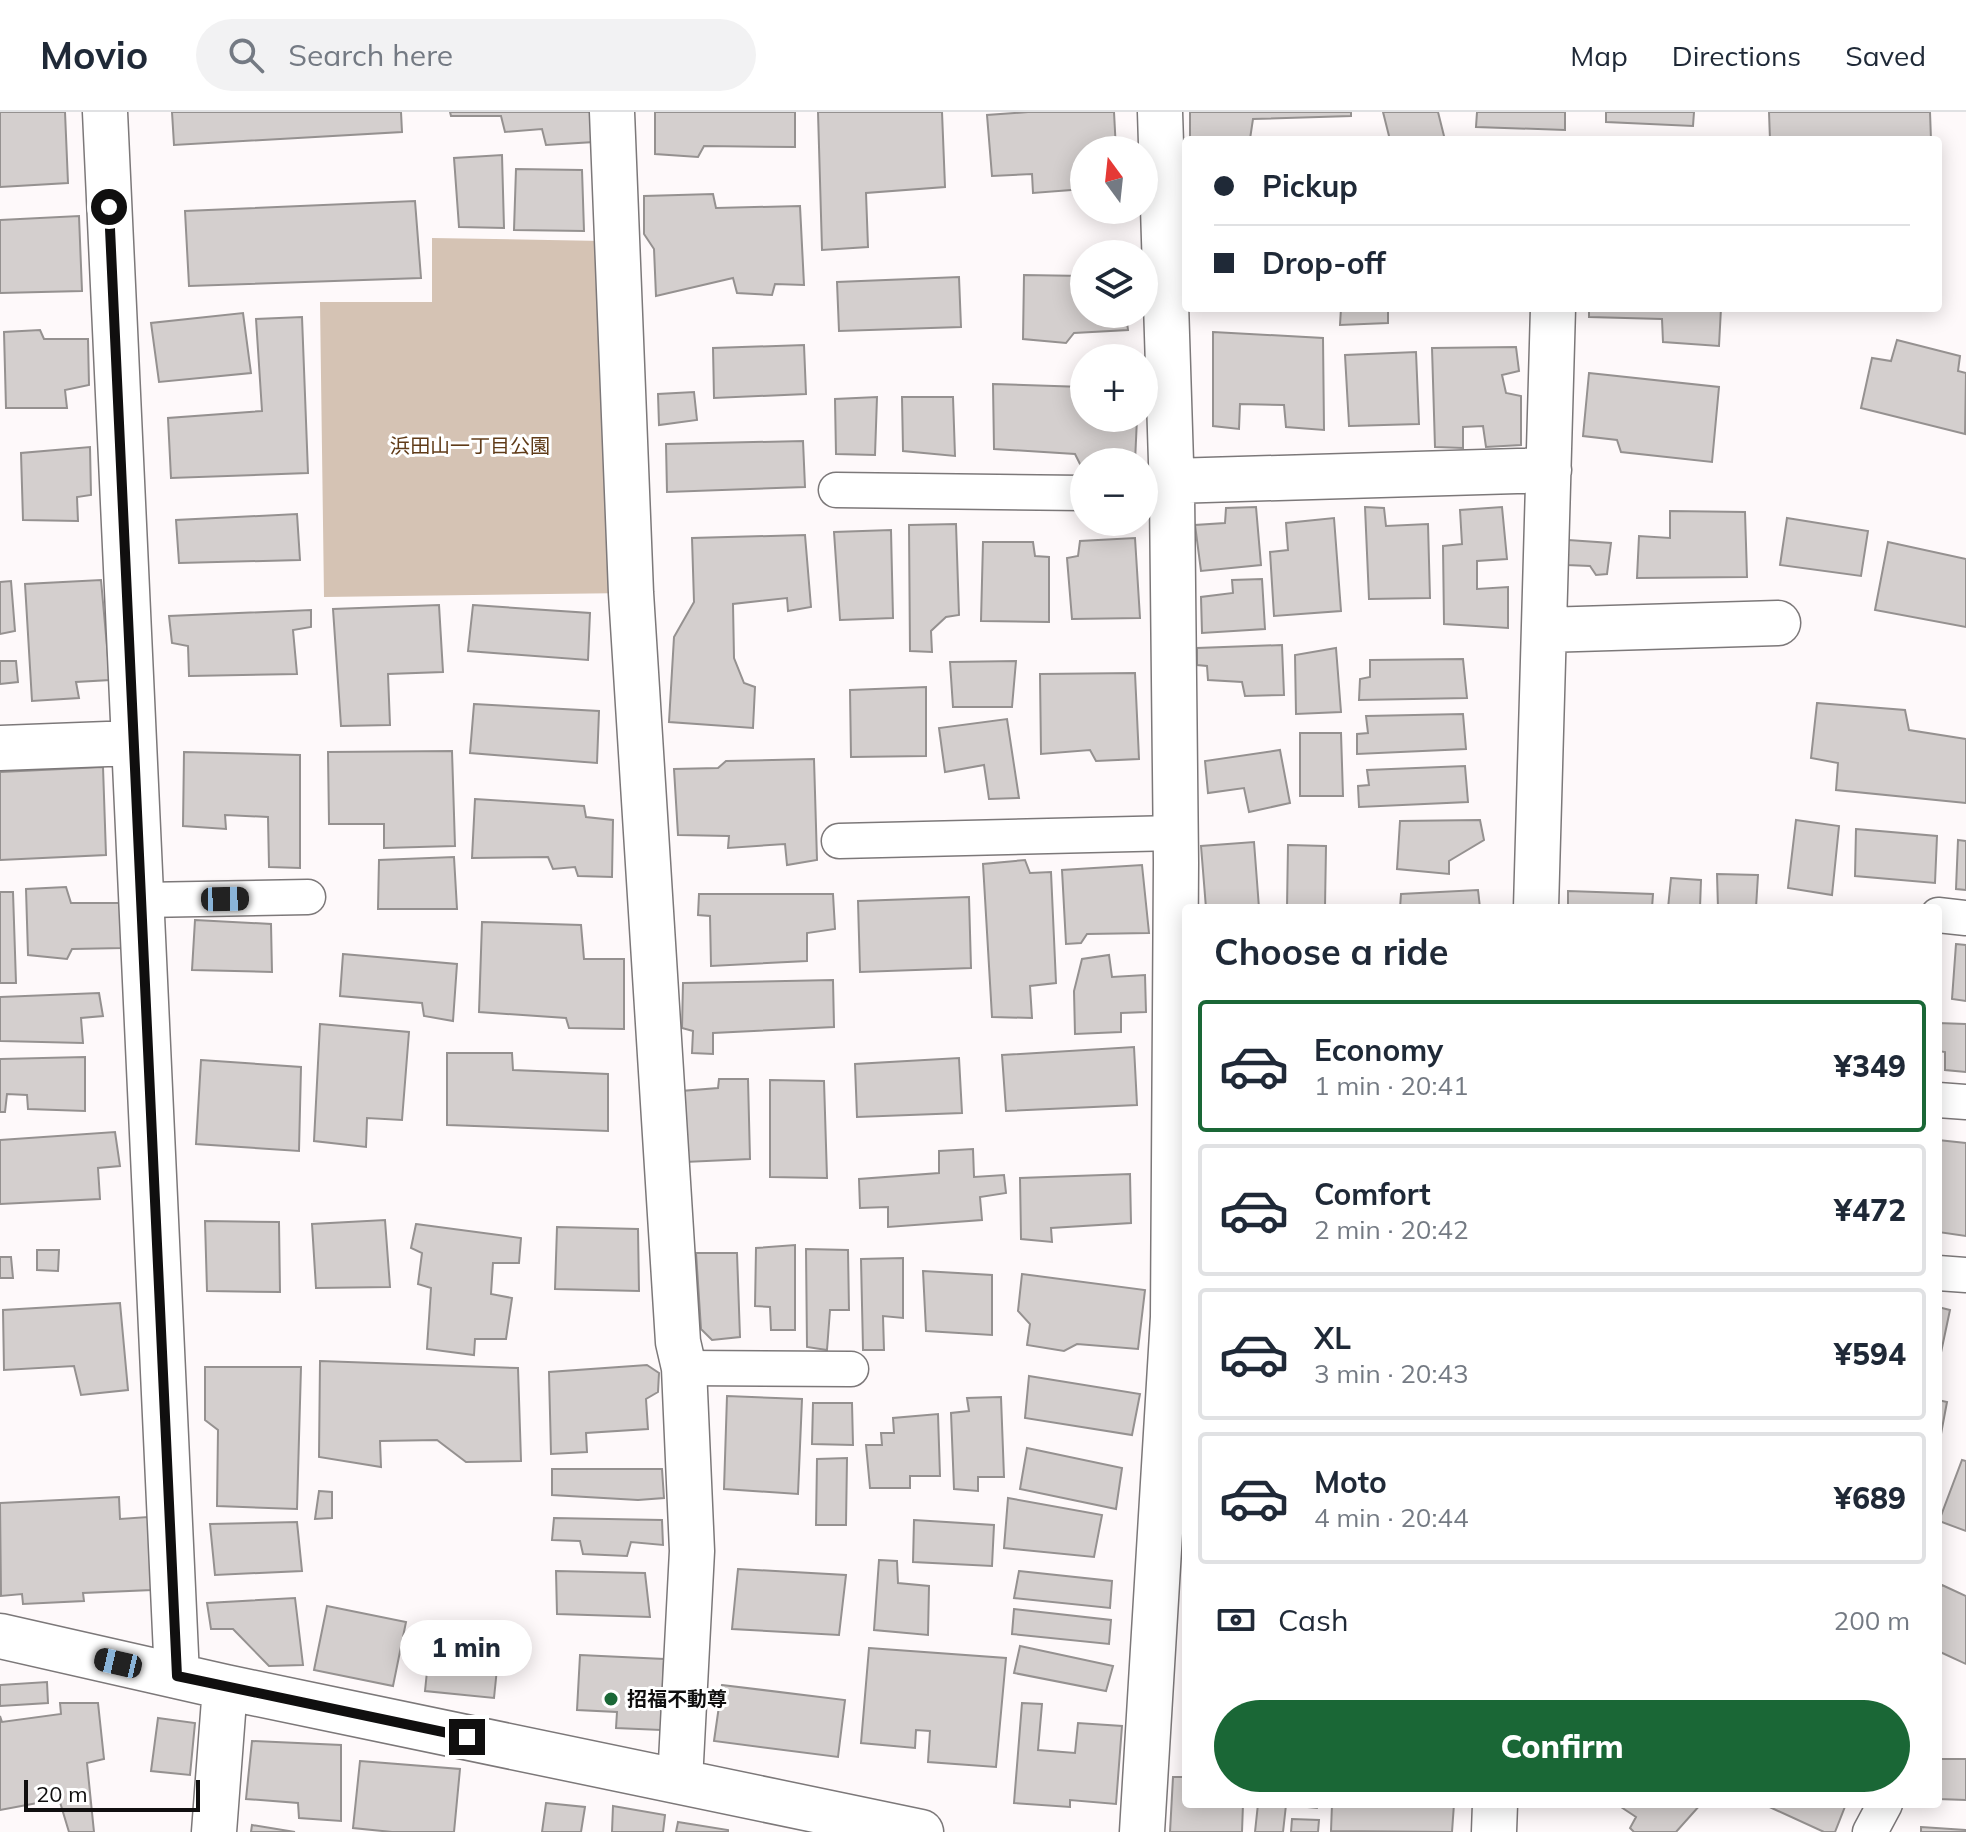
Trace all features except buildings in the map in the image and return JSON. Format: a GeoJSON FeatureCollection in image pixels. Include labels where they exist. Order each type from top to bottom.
{"type":"FeatureCollection","features":[{"type":"Feature","properties":{"kind":"street"},"geometry":{"type":"LineString","coordinates":[[105,112],[177,1676]]}},
{"type":"Feature","properties":{"kind":"street"},"geometry":{"type":"LineString","coordinates":[[612,112],[633,625],[678,1342],[684,1368],[692,1551],[680,1781]]}},
{"type":"Feature","properties":{"kind":"street"},"geometry":{"type":"LineString","coordinates":[[1142,1832],[1173,1317],[1176,833],[1163,490],[1160,112]]}},
{"type":"Feature","properties":{"kind":"street"},"geometry":{"type":"LineString","coordinates":[[1536,904],[1553,312]]}},
{"type":"Feature","properties":{"kind":"street"},"geometry":{"type":"LineString","coordinates":[[1163,490],[1549,470]]}},
{"type":"Feature","properties":{"kind":"street"},"geometry":{"type":"LineString","coordinates":[[1544,630],[1778,623]]}},
{"type":"Feature","properties":{"kind":"street"},"geometry":{"type":"LineString","coordinates":[[0,748],[134,743]]}},
{"type":"Feature","properties":{"kind":"street"},"geometry":{"type":"LineString","coordinates":[[0,1636],[225,1687],[921,1832]]}},
{"type":"Feature","properties":{"kind":"street"},"geometry":{"type":"LineString","coordinates":[[214,1832],[225,1687]]}},
{"type":"Feature","properties":{"kind":"street"},"geometry":{"type":"LineString","coordinates":[[1494,1832],[1495,1808]]}},
{"type":"Feature","properties":{"kind":"lane"},"geometry":{"type":"LineString","coordinates":[[836,490],[1070,493]]}},
{"type":"Feature","properties":{"kind":"lane"},"geometry":{"type":"LineString","coordinates":[[839,841],[1176,833]]}},
{"type":"Feature","properties":{"kind":"lane"},"geometry":{"type":"LineString","coordinates":[[142,900],[308,897]]}},
{"type":"Feature","properties":{"kind":"lane"},"geometry":{"type":"LineString","coordinates":[[1942,915],[1966,918]]}},
{"type":"Feature","properties":{"kind":"lane"},"geometry":{"type":"LineString","coordinates":[[1942,1100],[1966,1102]]}},
{"type":"Feature","properties":{"kind":"lane"},"geometry":{"type":"LineString","coordinates":[[1942,1273],[1966,1275]]}},
{"type":"Feature","properties":{"kind":"lane"},"geometry":{"type":"LineString","coordinates":[[684,1368],[851,1369]]}},
{"type":"Feature","properties":{"kind":"lane"},"geometry":{"type":"LineString","coordinates":[[1870,1832],[1883,1808]]}},
{"type":"Feature","properties":{"kind":"green space","name":"浜田山一丁目公園"},"geometry":{"type":"Polygon","coordinates":[[[432,238],[603,241],[631,593],[324,597],[320,302],[432,302],[432,238]]]}},
{"type":"Feature","properties":{"kind":"place","name":"招福不動尊"},"geometry":{"type":"Point","coordinates":[611,1699]}},
{"type":"Feature","properties":{"kind":"route"},"geometry":{"type":"LineString","coordinates":[[109,207],[177,1676],[467,1737]]}}]}
